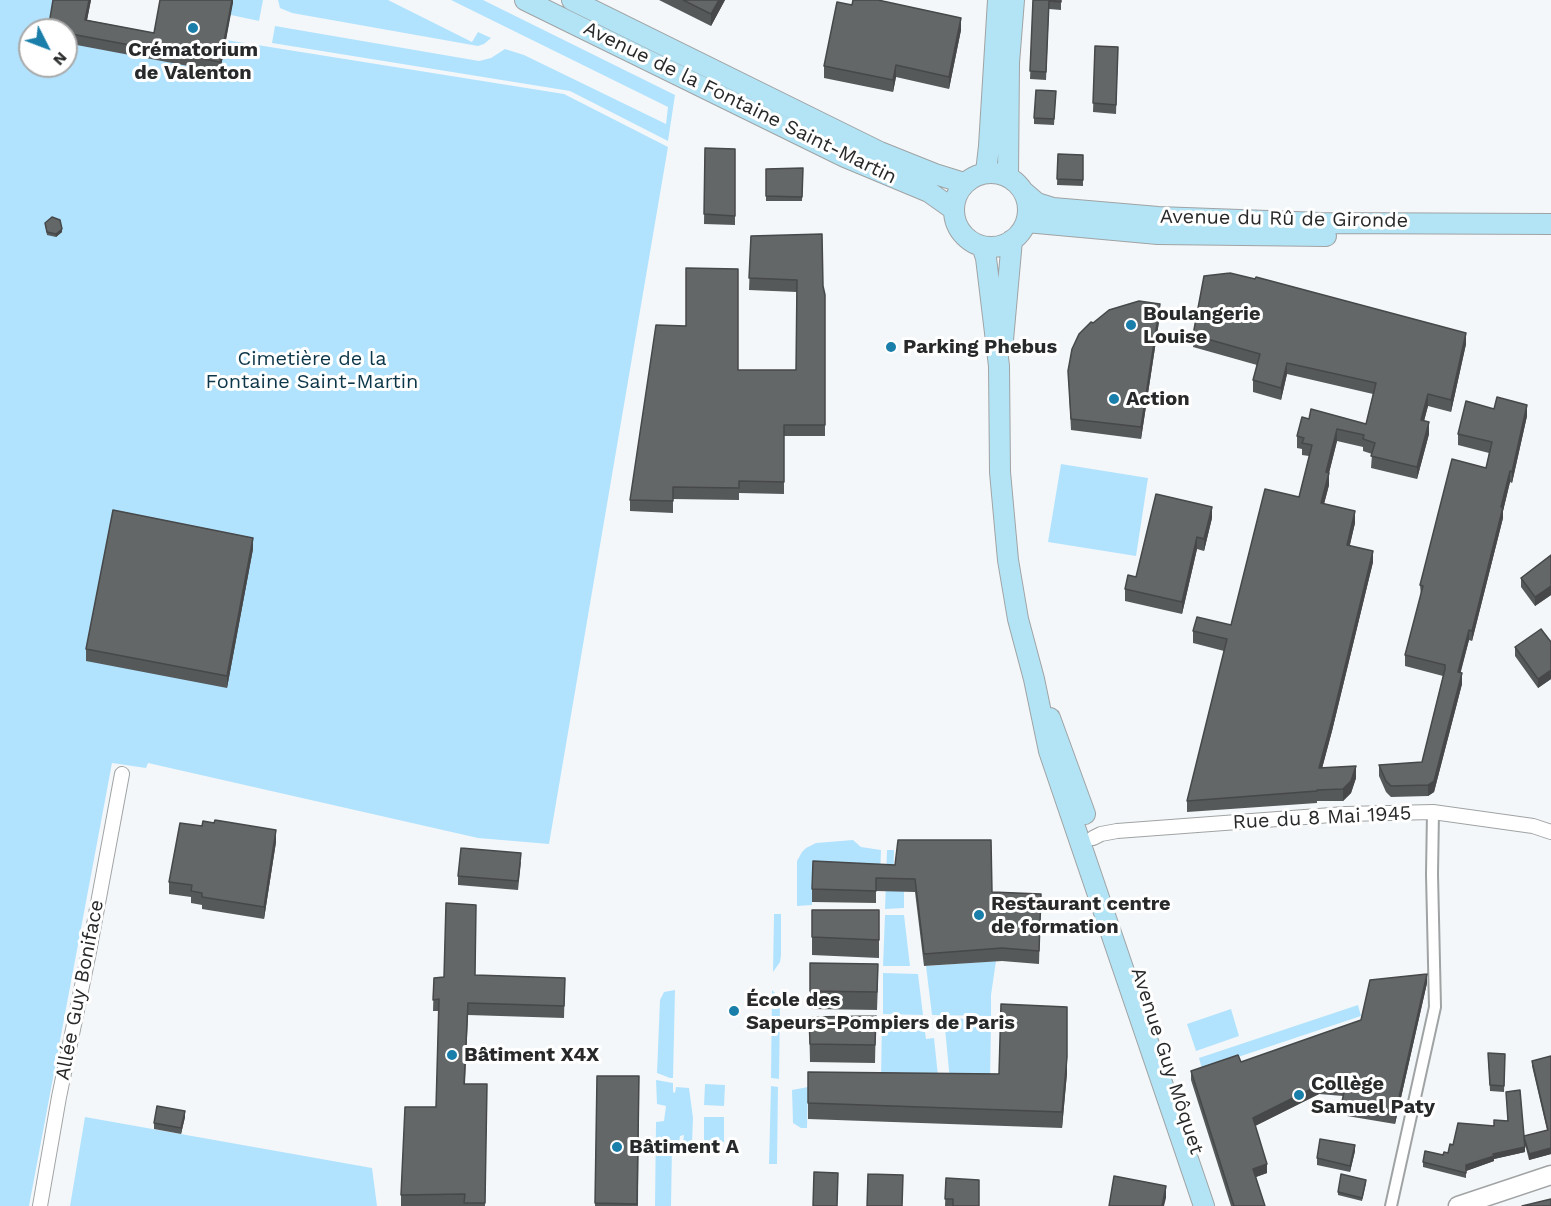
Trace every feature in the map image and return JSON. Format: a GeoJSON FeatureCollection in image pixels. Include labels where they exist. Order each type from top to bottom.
{"type":"FeatureCollection","features":[{"type":"Feature","properties":{"kind":"main road","name":"Avenue de la Fontaine Saint-Martin"},"geometry":{"type":"LineString","coordinates":[[525,0],[560,8],[845,157],[929,192],[953,209]]}},
{"type":"Feature","properties":{"kind":"main road","name":"Avenue de la Fontaine Saint-Martin"},"geometry":{"type":"LineString","coordinates":[[572,0],[880,152],[964,183]]}},
{"type":"Feature","properties":{"kind":"main road"},"geometry":{"type":"LineString","coordinates":[[986,172],[990,146],[998,0]]}},
{"type":"Feature","properties":{"kind":"main road"},"geometry":{"type":"LineString","coordinates":[[1008,176],[1009,63],[1014,0]]}},
{"type":"Feature","properties":{"kind":"main road"},"geometry":{"type":"LineString","coordinates":[[986,172],[1008,176],[1023,191],[1027,201],[1026,222],[1012,240],[1002,245],[982,246],[972,243],[964,236],[954,219],[955,199],[964,183],[986,172]]}},
{"type":"Feature","properties":{"kind":"main road","name":"Avenue du Rû de Gironde"},"geometry":{"type":"LineString","coordinates":[[1023,191],[1037,203],[1053,208],[1158,217],[1322,223],[1551,224]]}},
{"type":"Feature","properties":{"kind":"main road","name":"Avenue du Rû de Gironde"},"geometry":{"type":"LineString","coordinates":[[1026,222],[1158,234],[1551,235]]}},
{"type":"Feature","properties":{"kind":"main road","name":"Avenue Guy Môquet"},"geometry":{"type":"LineString","coordinates":[[999,366],[1007,317],[1012,240]]}},
{"type":"Feature","properties":{"kind":"main road","name":"Avenue Guy Môquet"},"geometry":{"type":"LineString","coordinates":[[982,246],[986,258],[999,366],[1000,472],[1008,560],[1018,620],[1034,679],[1049,751],[1203,1206]]}},
{"type":"Feature","properties":{"kind":"main road","name":"Avenue Guy Môquet"},"geometry":{"type":"LineString","coordinates":[[1034,679],[1061,742],[1094,838],[1148,1000],[1179,1106],[1214,1206]]}},
{"type":"Feature","properties":{"kind":"street","name":"Allée Guy Boniface"},"geometry":{"type":"LineString","coordinates":[[40,1206],[122,774]]}},
{"type":"Feature","properties":{"kind":"street","name":"Rue du 8 Mai 1945"},"geometry":{"type":"LineString","coordinates":[[1094,838],[1117,831],[1345,814],[1433,812],[1533,826],[1551,832]]}},
{"type":"Feature","properties":{"kind":"street"},"geometry":{"type":"LineString","coordinates":[[1391,1206],[1435,1007],[1433,812]]}},
{"type":"Feature","properties":{"kind":"street"},"geometry":{"type":"LineString","coordinates":[[1458,1206],[1551,1175]]}},
{"type":"Feature","properties":{"kind":"green space","name":"Cimetière de la Fontaine Saint-Martin"},"geometry":{"type":"Polygon","coordinates":[[[0,0],[54,0],[50,18],[18,18],[18,78],[78,78],[78,44],[220,72],[226,40],[564,94],[668,147],[549,844],[478,838],[148,763],[146,768],[112,763],[29,1206],[0,1206],[0,0]]]}},
{"type":"Feature","properties":{"kind":"green space"},"geometry":{"type":"Polygon","coordinates":[[[217,0],[263,0],[259,21],[231,15],[217,0]]]}},
{"type":"Feature","properties":{"kind":"green space"},"geometry":{"type":"Polygon","coordinates":[[[278,0],[388,0],[472,42],[478,32],[491,38],[478,46],[292,13],[280,8],[278,0]]]}},
{"type":"Feature","properties":{"kind":"green space"},"geometry":{"type":"Polygon","coordinates":[[[451,0],[483,0],[675,95],[668,141],[570,91],[272,43],[275,26],[479,61],[491,58],[505,49],[524,55],[666,124],[668,107],[451,0]]]}},
{"type":"Feature","properties":{"kind":"green space"},"geometry":{"type":"Polygon","coordinates":[[[1061,464],[1148,478],[1136,556],[1048,542],[1061,464]]]}},
{"type":"Feature","properties":{"kind":"green space"},"geometry":{"type":"Polygon","coordinates":[[[853,840],[861,847],[881,850],[880,876],[813,874],[812,905],[797,906],[797,861],[802,852],[816,843],[853,840]]]}},
{"type":"Feature","properties":{"kind":"green space"},"geometry":{"type":"Polygon","coordinates":[[[887,850],[894,850],[893,891],[904,891],[904,908],[885,909],[887,850]]]}},
{"type":"Feature","properties":{"kind":"green space"},"geometry":{"type":"Polygon","coordinates":[[[774,914],[781,914],[781,955],[780,962],[773,972],[774,914]]]}},
{"type":"Feature","properties":{"kind":"green space"},"geometry":{"type":"Polygon","coordinates":[[[885,915],[904,915],[910,966],[883,966],[885,915]]]}},
{"type":"Feature","properties":{"kind":"green space"},"geometry":{"type":"Polygon","coordinates":[[[996,961],[991,995],[991,1016],[932,1015],[926,966],[996,961]]]}},
{"type":"Feature","properties":{"kind":"green space"},"geometry":{"type":"Polygon","coordinates":[[[883,973],[918,974],[923,1015],[883,1014],[883,973]]]}},
{"type":"Feature","properties":{"kind":"green space"},"geometry":{"type":"Polygon","coordinates":[[[675,990],[673,1078],[670,1078],[657,1073],[660,1000],[664,992],[675,990]]]}},
{"type":"Feature","properties":{"kind":"green space"},"geometry":{"type":"Polygon","coordinates":[[[772,990],[778,996],[780,1003],[779,1079],[771,1078],[772,990]]]}},
{"type":"Feature","properties":{"kind":"green space"},"geometry":{"type":"Polygon","coordinates":[[[1358,1005],[1361,1016],[1202,1069],[1199,1058],[1358,1005]]]}},
{"type":"Feature","properties":{"kind":"green space"},"geometry":{"type":"Polygon","coordinates":[[[1231,1009],[1239,1036],[1196,1051],[1187,1024],[1231,1009]]]}},
{"type":"Feature","properties":{"kind":"green space"},"geometry":{"type":"Polygon","coordinates":[[[882,1018],[923,1018],[926,1039],[934,1038],[938,1076],[881,1081],[882,1018]]]}},
{"type":"Feature","properties":{"kind":"green space"},"geometry":{"type":"Polygon","coordinates":[[[944,1018],[991,1020],[990,1082],[950,1081],[944,1018]]]}},
{"type":"Feature","properties":{"kind":"green space"},"geometry":{"type":"Polygon","coordinates":[[[656,1080],[673,1083],[675,1093],[676,1087],[689,1088],[693,1118],[692,1143],[683,1142],[684,1135],[680,1136],[679,1142],[669,1142],[668,1147],[672,1148],[671,1206],[655,1206],[656,1122],[664,1121],[666,1106],[657,1104],[656,1080]]]}},
{"type":"Feature","properties":{"kind":"green space"},"geometry":{"type":"Polygon","coordinates":[[[705,1084],[725,1085],[724,1106],[704,1105],[705,1084]]]}},
{"type":"Feature","properties":{"kind":"green space"},"geometry":{"type":"Polygon","coordinates":[[[771,1086],[778,1087],[777,1164],[769,1164],[771,1086]]]}},
{"type":"Feature","properties":{"kind":"green space"},"geometry":{"type":"Polygon","coordinates":[[[808,1087],[807,1128],[801,1128],[793,1123],[792,1090],[808,1087]]]}},
{"type":"Feature","properties":{"kind":"green space"},"geometry":{"type":"Polygon","coordinates":[[[85,1117],[372,1168],[377,1206],[70,1206],[85,1117]]]}},
{"type":"Feature","properties":{"kind":"green space"},"geometry":{"type":"Polygon","coordinates":[[[704,1117],[724,1117],[724,1142],[704,1142],[704,1117]]]}},
{"type":"Feature","properties":{"kind":"building","name":"Crématorium de Valenton"},"geometry":{"type":"Polygon","coordinates":[[[53,0],[89,0],[85,20],[154,33],[160,0],[232,0],[220,62],[78,35],[78,18],[50,18],[53,0]]]}},
{"type":"Feature","properties":{"kind":"building"},"geometry":{"type":"Polygon","coordinates":[[[683,0],[719,0],[711,14],[683,0]]]}},
{"type":"Feature","properties":{"kind":"building"},"geometry":{"type":"Polygon","coordinates":[[[853,0],[878,0],[961,18],[949,77],[896,65],[893,80],[824,66],[837,2],[852,5],[853,0]]]}},
{"type":"Feature","properties":{"kind":"building"},"geometry":{"type":"Polygon","coordinates":[[[1033,0],[1061,0],[1061,2],[1049,1],[1046,72],[1030,71],[1033,0]]]}},
{"type":"Feature","properties":{"kind":"building"},"geometry":{"type":"Polygon","coordinates":[[[1095,46],[1118,47],[1116,105],[1093,103],[1095,46]]]}},
{"type":"Feature","properties":{"kind":"building"},"geometry":{"type":"Polygon","coordinates":[[[1036,90],[1056,91],[1054,119],[1034,118],[1036,90]]]}},
{"type":"Feature","properties":{"kind":"building"},"geometry":{"type":"Polygon","coordinates":[[[705,148],[735,149],[735,216],[704,214],[705,148]]]}},
{"type":"Feature","properties":{"kind":"building"},"geometry":{"type":"Polygon","coordinates":[[[1058,154],[1083,155],[1083,180],[1057,179],[1058,154]]]}},
{"type":"Feature","properties":{"kind":"building"},"geometry":{"type":"Polygon","coordinates":[[[803,168],[802,197],[766,196],[766,169],[803,168]]]}},
{"type":"Feature","properties":{"kind":"building"},"geometry":{"type":"Polygon","coordinates":[[[52,217],[60,220],[62,229],[56,234],[47,232],[45,223],[52,217]]]}},
{"type":"Feature","properties":{"kind":"building"},"geometry":{"type":"Polygon","coordinates":[[[822,234],[825,295],[825,425],[784,425],[784,482],[739,481],[739,488],[673,487],[673,501],[630,500],[656,325],[686,326],[686,268],[738,269],[738,370],[796,370],[797,280],[749,278],[751,236],[822,234]]]}},
{"type":"Feature","properties":{"kind":"building"},"geometry":{"type":"Polygon","coordinates":[[[1230,273],[1255,279],[1256,277],[1466,333],[1451,400],[1428,394],[1421,420],[1429,422],[1417,467],[1371,456],[1375,443],[1363,439],[1364,435],[1337,429],[1321,503],[1355,511],[1347,545],[1373,551],[1319,768],[1356,766],[1351,781],[1343,789],[1187,801],[1227,639],[1193,631],[1197,617],[1231,625],[1265,489],[1299,497],[1312,445],[1302,443],[1304,438],[1297,436],[1302,417],[1309,419],[1311,409],[1366,424],[1376,383],[1287,363],[1281,388],[1253,380],[1260,354],[1193,335],[1204,276],[1230,273]]]}},
{"type":"Feature","properties":{"kind":"building","name":"Action"},"geometry":{"type":"Polygon","coordinates":[[[1139,301],[1160,304],[1141,427],[1071,419],[1068,371],[1072,349],[1079,334],[1091,322],[1093,323],[1109,310],[1139,301]]]}},
{"type":"Feature","properties":{"kind":"building"},"geometry":{"type":"Polygon","coordinates":[[[1497,397],[1527,405],[1472,631],[1469,630],[1458,672],[1462,673],[1434,781],[1428,785],[1391,786],[1386,781],[1379,765],[1422,762],[1445,669],[1445,665],[1405,655],[1452,459],[1486,468],[1492,442],[1458,434],[1466,401],[1494,409],[1497,397]]]}},
{"type":"Feature","properties":{"kind":"building"},"geometry":{"type":"Polygon","coordinates":[[[1156,494],[1212,507],[1204,539],[1197,537],[1182,602],[1125,589],[1128,575],[1136,577],[1156,494]]]}},
{"type":"Feature","properties":{"kind":"building"},"geometry":{"type":"Polygon","coordinates":[[[113,510],[253,538],[227,676],[86,649],[113,510]]]}},
{"type":"Feature","properties":{"kind":"building"},"geometry":{"type":"Polygon","coordinates":[[[1551,555],[1551,586],[1535,597],[1521,578],[1551,555]]]}},
{"type":"Feature","properties":{"kind":"building"},"geometry":{"type":"Polygon","coordinates":[[[1541,629],[1551,642],[1551,670],[1538,679],[1515,647],[1541,629]]]}},
{"type":"Feature","properties":{"kind":"building"},"geometry":{"type":"Polygon","coordinates":[[[215,820],[276,830],[264,907],[202,897],[202,893],[191,891],[192,885],[169,882],[180,823],[202,826],[203,821],[214,823],[215,820]]]}},
{"type":"Feature","properties":{"kind":"building","name":"Restaurant centre de formation"},"geometry":{"type":"Polygon","coordinates":[[[898,840],[991,840],[992,892],[1041,894],[1039,951],[1002,948],[924,954],[915,879],[876,878],[876,891],[812,889],[813,861],[895,865],[898,840]]]}},
{"type":"Feature","properties":{"kind":"building"},"geometry":{"type":"Polygon","coordinates":[[[461,848],[521,853],[518,881],[458,876],[461,848]]]}},
{"type":"Feature","properties":{"kind":"building","name":"Bâtiment X4X"},"geometry":{"type":"Polygon","coordinates":[[[446,903],[476,905],[475,975],[565,978],[564,1006],[468,1003],[464,1084],[487,1084],[485,1203],[464,1203],[465,1194],[401,1195],[405,1107],[436,1107],[439,999],[433,1000],[434,978],[444,977],[446,903]]]}},
{"type":"Feature","properties":{"kind":"building"},"geometry":{"type":"Polygon","coordinates":[[[812,910],[879,910],[879,940],[812,937],[812,910]]]}},
{"type":"Feature","properties":{"kind":"building"},"geometry":{"type":"Polygon","coordinates":[[[810,963],[878,964],[877,992],[810,991],[810,963]]]}},
{"type":"Feature","properties":{"kind":"building"},"geometry":{"type":"Polygon","coordinates":[[[1427,974],[1395,1115],[1341,1106],[1345,1088],[1319,1085],[1253,1118],[1267,1164],[1253,1169],[1265,1206],[1234,1206],[1191,1071],[1238,1055],[1241,1062],[1361,1020],[1370,980],[1427,974]]]}},
{"type":"Feature","properties":{"kind":"building"},"geometry":{"type":"Polygon","coordinates":[[[1001,1004],[1067,1007],[1067,1057],[1062,1112],[808,1103],[808,1072],[999,1074],[1001,1004]]]}},
{"type":"Feature","properties":{"kind":"building"},"geometry":{"type":"Polygon","coordinates":[[[876,1016],[875,1045],[810,1044],[809,1017],[876,1016]]]}},
{"type":"Feature","properties":{"kind":"building"},"geometry":{"type":"Polygon","coordinates":[[[1488,1053],[1505,1054],[1504,1086],[1490,1085],[1488,1053]]]}},
{"type":"Feature","properties":{"kind":"building"},"geometry":{"type":"Polygon","coordinates":[[[1551,1056],[1551,1148],[1529,1154],[1524,1137],[1525,1147],[1493,1154],[1494,1156],[1466,1165],[1466,1173],[1423,1162],[1425,1151],[1443,1155],[1444,1152],[1448,1153],[1450,1144],[1453,1145],[1458,1123],[1494,1126],[1494,1120],[1508,1121],[1506,1092],[1520,1090],[1524,1136],[1548,1130],[1532,1061],[1551,1056]]]}},
{"type":"Feature","properties":{"kind":"building","name":"Bâtiment A"},"geometry":{"type":"Polygon","coordinates":[[[597,1076],[639,1076],[637,1204],[595,1203],[597,1076]]]}},
{"type":"Feature","properties":{"kind":"building"},"geometry":{"type":"Polygon","coordinates":[[[157,1106],[185,1111],[181,1128],[154,1123],[157,1106]]]}},
{"type":"Feature","properties":{"kind":"building"},"geometry":{"type":"Polygon","coordinates":[[[1320,1139],[1355,1145],[1350,1166],[1317,1158],[1320,1139]]]}},
{"type":"Feature","properties":{"kind":"building"},"geometry":{"type":"Polygon","coordinates":[[[814,1172],[838,1173],[837,1206],[813,1206],[814,1172]]]}},
{"type":"Feature","properties":{"kind":"building"},"geometry":{"type":"Polygon","coordinates":[[[868,1174],[903,1175],[902,1206],[867,1206],[868,1174]]]}},
{"type":"Feature","properties":{"kind":"building"},"geometry":{"type":"Polygon","coordinates":[[[1341,1174],[1366,1180],[1362,1198],[1338,1192],[1341,1174]]]}},
{"type":"Feature","properties":{"kind":"building"},"geometry":{"type":"Polygon","coordinates":[[[1114,1176],[1166,1186],[1162,1206],[1109,1206],[1114,1176]]]}},
{"type":"Feature","properties":{"kind":"building"},"geometry":{"type":"Polygon","coordinates":[[[946,1178],[979,1180],[979,1206],[953,1206],[953,1199],[945,1199],[946,1178]]]}},
{"type":"Feature","properties":{"kind":"building"},"geometry":{"type":"Polygon","coordinates":[[[1551,1199],[1551,1206],[1522,1206],[1551,1199]]]}},
{"type":"Feature","properties":{"kind":"place","name":"Crématorium de Valenton"},"geometry":{"type":"Point","coordinates":[193,28]}},
{"type":"Feature","properties":{"kind":"place","name":"Boulangerie Louise"},"geometry":{"type":"Point","coordinates":[1131,325]}},
{"type":"Feature","properties":{"kind":"place","name":"Parking Phebus"},"geometry":{"type":"Point","coordinates":[891,347]}},
{"type":"Feature","properties":{"kind":"place","name":"Action"},"geometry":{"type":"Point","coordinates":[1114,399]}},
{"type":"Feature","properties":{"kind":"place","name":"Restaurant centre de formation"},"geometry":{"type":"Point","coordinates":[979,915]}},
{"type":"Feature","properties":{"kind":"place","name":"École des Sapeurs-Pompiers de Paris"},"geometry":{"type":"Point","coordinates":[734,1011]}},
{"type":"Feature","properties":{"kind":"place","name":"Bâtiment X4X"},"geometry":{"type":"Point","coordinates":[452,1055]}},
{"type":"Feature","properties":{"kind":"place","name":"Collège Samuel Paty"},"geometry":{"type":"Point","coordinates":[1299,1095]}},
{"type":"Feature","properties":{"kind":"place","name":"Bâtiment A"},"geometry":{"type":"Point","coordinates":[617,1147]}}]}
